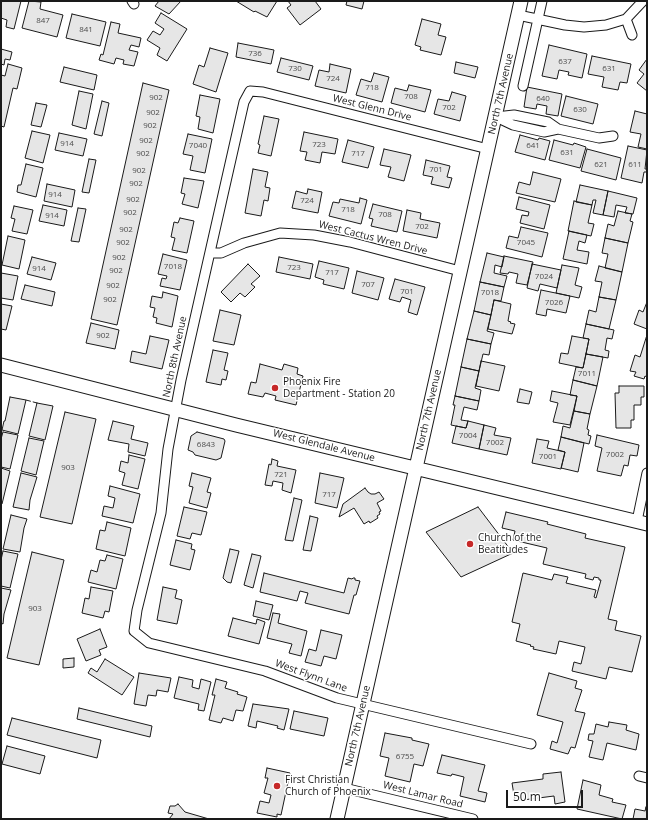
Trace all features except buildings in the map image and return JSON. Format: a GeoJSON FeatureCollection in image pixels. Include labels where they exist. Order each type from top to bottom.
{"type":"FeatureCollection","features":[{"type":"Feature","properties":{"kind":"main road","name":"North 7th Avenue"},"geometry":{"type":"LineString","coordinates":[[337,819],[521,1]]}},
{"type":"Feature","properties":{"kind":"main road","name":"West Glendale Avenue"},"geometry":{"type":"LineString","coordinates":[[1,365],[416,469],[642,523]]}},
{"type":"Feature","properties":{"kind":"street","name":"North 7th Avenue"},"geometry":{"type":"LineString","coordinates":[[523,86],[542,1]]}},
{"type":"Feature","properties":{"kind":"street"},"geometry":{"type":"LineString","coordinates":[[518,15],[565,25],[584,27],[606,25],[626,19],[643,1]]}},
{"type":"Feature","properties":{"kind":"street"},"geometry":{"type":"LineString","coordinates":[[626,19],[632,35]]}},
{"type":"Feature","properties":{"kind":"street","name":"West Glenn Drive"},"geometry":{"type":"LineString","coordinates":[[250,91],[263,92],[488,149]]}},
{"type":"Feature","properties":{"kind":"street","name":"North 8th Avenue"},"geometry":{"type":"LineString","coordinates":[[134,631],[137,610],[161,513],[168,449],[175,409],[244,102],[250,91]]}},
{"type":"Feature","properties":{"kind":"street"},"geometry":{"type":"LineString","coordinates":[[496,117],[514,114],[548,122],[558,129],[599,138],[613,136]]}},
{"type":"Feature","properties":{"kind":"street","name":"West Cactus Wren Drive"},"geometry":{"type":"LineString","coordinates":[[210,253],[221,253],[244,243],[280,233],[314,235],[350,242],[460,271]]}},
{"type":"Feature","properties":{"kind":"street"},"geometry":{"type":"LineString","coordinates":[[642,523],[647,473]]}},
{"type":"Feature","properties":{"kind":"street","name":"West Flynn Lane"},"geometry":{"type":"LineString","coordinates":[[134,631],[149,644],[265,671],[330,696],[362,705],[531,744]]}},
{"type":"Feature","properties":{"kind":"street","name":"West Lamar Road"},"geometry":{"type":"LineString","coordinates":[[344,788],[473,819]]}},
{"type":"Feature","properties":{"kind":"fence"},"geometry":{"type":"LineString","coordinates":[[26,400],[37,403]]}},
{"type":"Feature","properties":{"kind":"place","name":"Phoenix Fire Department - Station 20"},"geometry":{"type":"Point","coordinates":[275,388]}},
{"type":"Feature","properties":{"kind":"place","name":"Church of the Beatitudes"},"geometry":{"type":"Point","coordinates":[470,544]}},
{"type":"Feature","properties":{"kind":"place","name":"First Christian Church of Phoenix"},"geometry":{"type":"Point","coordinates":[277,786]}}]}
